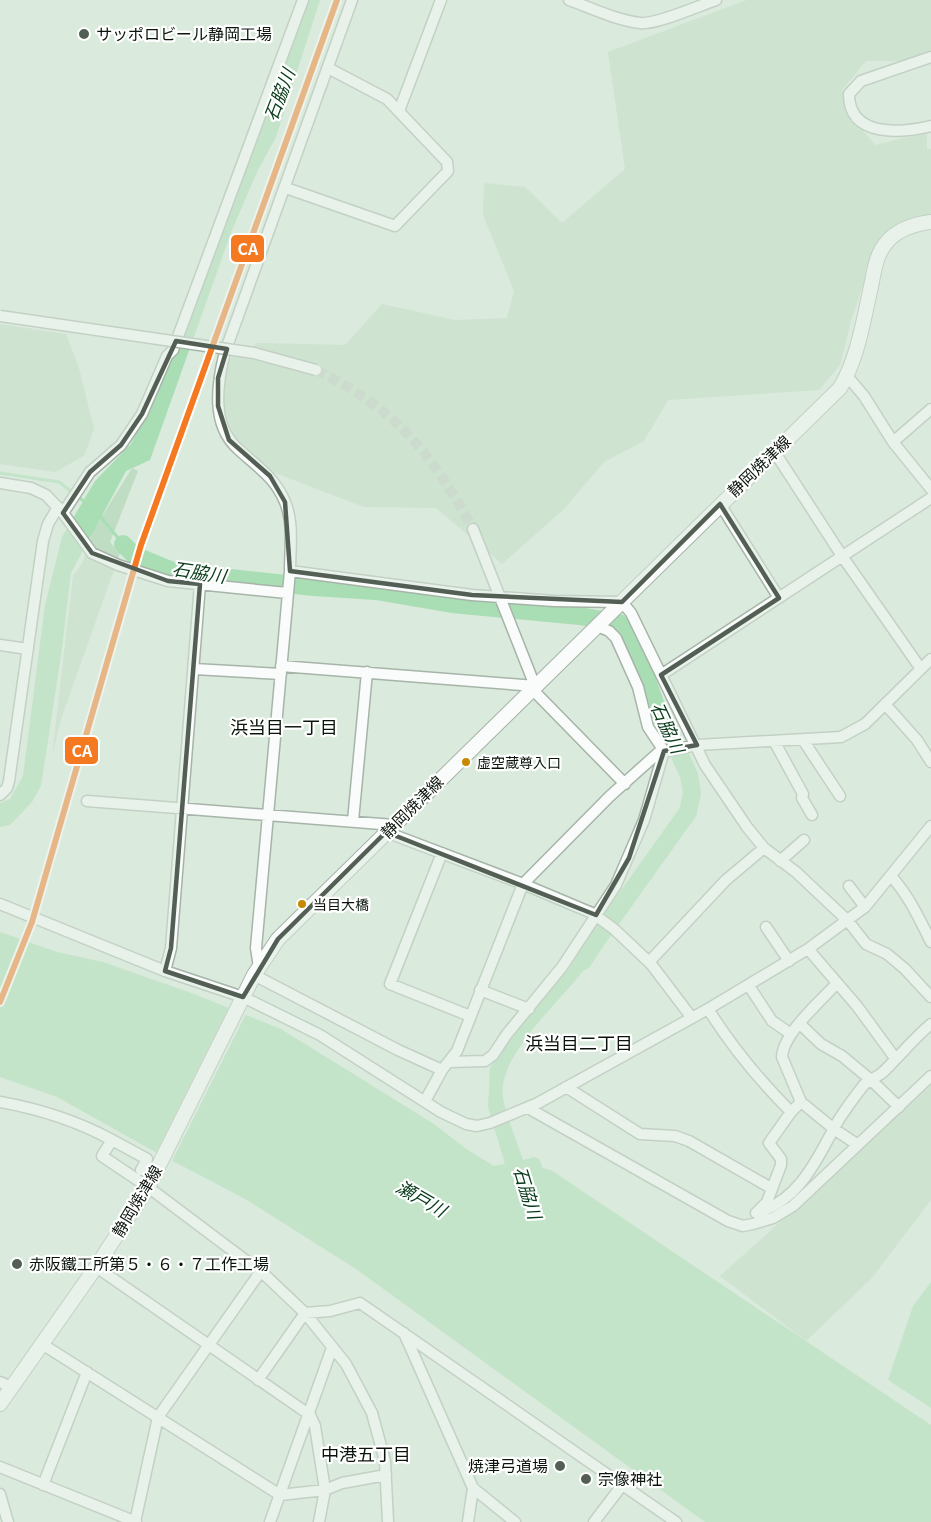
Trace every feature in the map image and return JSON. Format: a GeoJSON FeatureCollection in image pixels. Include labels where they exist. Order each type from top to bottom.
{"type":"FeatureCollection","features":[{"type":"Feature","properties":{"kind":"main road","name":"静岡焼津線"},"geometry":{"type":"LineString","coordinates":[[0,1404],[6,1384],[42,1344],[96,1268],[147,1179],[256,971],[278,939],[840,388],[848,376],[877,256],[886,241],[903,229],[931,222]]}},
{"type":"Feature","properties":{"kind":"street"},"geometry":{"type":"LineString","coordinates":[[0,795],[7,788],[9,781],[43,541],[48,524],[71,501],[90,472],[121,445],[142,414],[167,356],[173,350],[303,0]]}},
{"type":"Feature","properties":{"kind":"street"},"geometry":{"type":"LineString","coordinates":[[352,0],[225,352],[218,378],[222,419],[230,440],[270,476],[285,502],[291,532],[290,571],[256,948],[256,971],[398,1050],[445,1066],[485,1061],[493,1055],[507,1034],[562,968],[616,885],[644,820],[664,751],[648,727],[638,687],[616,638],[598,625]]}},
{"type":"Feature","properties":{"kind":"street"},"geometry":{"type":"LineString","coordinates":[[399,111],[441,0]]}},
{"type":"Feature","properties":{"kind":"street"},"geometry":{"type":"LineString","coordinates":[[569,0],[611,16],[641,23],[654,21],[716,0]]}},
{"type":"Feature","properties":{"kind":"street"},"geometry":{"type":"LineString","coordinates":[[931,57],[861,81],[849,94],[849,104],[857,118],[869,126],[884,130],[913,130],[931,126]]}},
{"type":"Feature","properties":{"kind":"street"},"geometry":{"type":"LineString","coordinates":[[286,188],[395,226],[448,171],[447,162],[387,99],[328,68]]}},
{"type":"Feature","properties":{"kind":"street"},"geometry":{"type":"LineString","coordinates":[[0,316],[254,353],[316,370]]}},
{"type":"Feature","properties":{"kind":"street"},"geometry":{"type":"LineString","coordinates":[[848,376],[864,396],[893,442],[931,489]]}},
{"type":"Feature","properties":{"kind":"street"},"geometry":{"type":"LineString","coordinates":[[893,442],[931,409]]}},
{"type":"Feature","properties":{"kind":"street"},"geometry":{"type":"LineString","coordinates":[[774,451],[842,556],[921,669]]}},
{"type":"Feature","properties":{"kind":"street"},"geometry":{"type":"LineString","coordinates":[[0,483],[31,488],[46,495],[92,553],[118,565],[168,581],[287,593]]}},
{"type":"Feature","properties":{"kind":"street"},"geometry":{"type":"LineString","coordinates":[[661,675],[931,498]]}},
{"type":"Feature","properties":{"kind":"street"},"geometry":{"type":"LineString","coordinates":[[720,504],[779,598]]}},
{"type":"Feature","properties":{"kind":"street"},"geometry":{"type":"LineString","coordinates":[[473,529],[534,687],[625,784]]}},
{"type":"Feature","properties":{"kind":"street"},"geometry":{"type":"LineString","coordinates":[[290,571],[500,599],[618,606],[631,613],[705,765],[764,848],[796,872],[848,921],[866,945],[887,954],[931,996]]}},
{"type":"Feature","properties":{"kind":"street"},"geometry":{"type":"LineString","coordinates":[[165,971],[171,948],[200,584]]}},
{"type":"Feature","properties":{"kind":"street"},"geometry":{"type":"LineString","coordinates":[[0,645],[28,649]]}},
{"type":"Feature","properties":{"kind":"street"},"geometry":{"type":"LineString","coordinates":[[425,1101],[445,1066],[457,1051],[523,884],[610,796],[658,753],[697,745],[841,737],[865,724],[931,659]]}},
{"type":"Feature","properties":{"kind":"street"},"geometry":{"type":"LineString","coordinates":[[194,669],[367,672],[534,687]]}},
{"type":"Feature","properties":{"kind":"street"},"geometry":{"type":"LineString","coordinates":[[353,821],[367,672]]}},
{"type":"Feature","properties":{"kind":"street"},"geometry":{"type":"LineString","coordinates":[[885,705],[917,740],[931,762]]}},
{"type":"Feature","properties":{"kind":"street"},"geometry":{"type":"LineString","coordinates":[[803,740],[840,796]]}},
{"type":"Feature","properties":{"kind":"street"},"geometry":{"type":"LineString","coordinates":[[774,741],[812,815]]}},
{"type":"Feature","properties":{"kind":"street"},"geometry":{"type":"LineString","coordinates":[[87,801],[353,821],[390,829],[442,853],[597,916],[649,962],[692,1017]]}},
{"type":"Feature","properties":{"kind":"street"},"geometry":{"type":"LineString","coordinates":[[0,904],[242,1000],[320,1035],[425,1101],[466,1124],[477,1126],[490,1124],[528,1108],[708,1009],[808,950],[865,907],[931,826]]}},
{"type":"Feature","properties":{"kind":"street"},"geometry":{"type":"LineString","coordinates":[[780,861],[804,840]]}},
{"type":"Feature","properties":{"kind":"street"},"geometry":{"type":"LineString","coordinates":[[649,962],[726,880],[764,848]]}},
{"type":"Feature","properties":{"kind":"street"},"geometry":{"type":"LineString","coordinates":[[442,853],[390,984],[470,1016]]}},
{"type":"Feature","properties":{"kind":"street"},"geometry":{"type":"LineString","coordinates":[[891,876],[909,899],[931,942]]}},
{"type":"Feature","properties":{"kind":"street"},"geometry":{"type":"LineString","coordinates":[[849,886],[865,907]]}},
{"type":"Feature","properties":{"kind":"street"},"geometry":{"type":"LineString","coordinates":[[766,927],[789,961]]}},
{"type":"Feature","properties":{"kind":"street"},"geometry":{"type":"LineString","coordinates":[[808,950],[864,1015],[895,1058]]}},
{"type":"Feature","properties":{"kind":"street"},"geometry":{"type":"LineString","coordinates":[[837,984],[791,1034],[783,1049],[782,1057],[801,1102],[858,1145]]}},
{"type":"Feature","properties":{"kind":"street"},"geometry":{"type":"LineString","coordinates":[[748,986],[772,1021],[791,1034]]}},
{"type":"Feature","properties":{"kind":"street"},"geometry":{"type":"LineString","coordinates":[[480,990],[529,1009]]}},
{"type":"Feature","properties":{"kind":"street"},"geometry":{"type":"LineString","coordinates":[[708,1009],[728,1040],[758,1078],[790,1112]]}},
{"type":"Feature","properties":{"kind":"street"},"geometry":{"type":"LineString","coordinates":[[800,1024],[820,1044],[842,1056],[871,1080],[898,1107]]}},
{"type":"Feature","properties":{"kind":"street"},"geometry":{"type":"LineString","coordinates":[[756,1213],[770,1209],[787,1196],[808,1174],[834,1129],[866,1083],[880,1074],[931,1024]]}},
{"type":"Feature","properties":{"kind":"street"},"geometry":{"type":"LineString","coordinates":[[528,1108],[706,1210],[743,1226],[773,1218],[792,1206],[931,1076]]}},
{"type":"Feature","properties":{"kind":"street"},"geometry":{"type":"LineString","coordinates":[[566,1087],[640,1134],[675,1136],[689,1141],[771,1188]]}},
{"type":"Feature","properties":{"kind":"street"},"geometry":{"type":"LineString","coordinates":[[0,1102],[53,1115],[92,1129],[147,1159],[147,1179]]}},
{"type":"Feature","properties":{"kind":"street"},"geometry":{"type":"LineString","coordinates":[[743,1226],[766,1202],[782,1166],[781,1159],[769,1143],[790,1112],[801,1102]]}},
{"type":"Feature","properties":{"kind":"street"},"geometry":{"type":"LineString","coordinates":[[112,1140],[102,1156],[147,1179],[261,1271],[305,1313],[346,1364],[372,1413],[385,1461],[388,1522]]}},
{"type":"Feature","properties":{"kind":"street"},"geometry":{"type":"LineString","coordinates":[[96,1268],[310,1415],[315,1426],[325,1490],[319,1522]]}},
{"type":"Feature","properties":{"kind":"street"},"geometry":{"type":"LineString","coordinates":[[0,1467],[135,1522],[158,1417],[261,1271]]}},
{"type":"Feature","properties":{"kind":"street"},"geometry":{"type":"LineString","coordinates":[[305,1313],[330,1311],[360,1303],[676,1522]]}},
{"type":"Feature","properties":{"kind":"street"},"geometry":{"type":"LineString","coordinates":[[258,1380],[305,1313]]}},
{"type":"Feature","properties":{"kind":"street"},"geometry":{"type":"LineString","coordinates":[[404,1333],[473,1488],[516,1522]]}},
{"type":"Feature","properties":{"kind":"street"},"geometry":{"type":"LineString","coordinates":[[42,1344],[280,1495],[325,1490],[342,1483],[386,1475]]}},
{"type":"Feature","properties":{"kind":"street"},"geometry":{"type":"LineString","coordinates":[[270,1522],[332,1348]]}},
{"type":"Feature","properties":{"kind":"street"},"geometry":{"type":"LineString","coordinates":[[43,1485],[87,1372]]}},
{"type":"Feature","properties":{"kind":"street"},"geometry":{"type":"LineString","coordinates":[[594,1522],[623,1484]]}},
{"type":"Feature","properties":{"kind":"street"},"geometry":{"type":"LineString","coordinates":[[468,1522],[473,1488]]}},
{"type":"Feature","properties":{"kind":"street"},"geometry":{"type":"LineString","coordinates":[[0,1494],[8,1522]]}},
{"type":"Feature","properties":{"kind":"highlighted area"},"geometry":{"type":"Polygon","coordinates":[[[176,341],[227,349],[218,378],[218,406],[229,440],[270,476],[285,502],[290,571],[472,595],[622,602],[720,504],[779,598],[661,675],[697,745],[664,751],[629,858],[596,915],[386,832],[278,939],[243,997],[165,971],[171,948],[200,584],[168,581],[92,553],[63,513],[90,472],[121,445],[142,414],[176,341]]]}},
{"type":"Feature","properties":{"kind":"shaded area"},"geometry":{"type":"Polygon","coordinates":[[[747,0],[931,0],[931,61],[866,61],[842,90],[853,118],[875,145],[927,132],[927,149],[931,149],[931,217],[901,222],[877,243],[851,321],[840,365],[819,390],[668,400],[644,441],[604,462],[563,510],[502,564],[436,508],[364,507],[270,471],[234,436],[220,387],[230,359],[258,343],[345,345],[382,304],[455,320],[507,318],[514,291],[483,215],[484,183],[525,187],[562,223],[625,169],[608,52],[747,0]]]}},
{"type":"Feature","properties":{"kind":"shaded area"},"geometry":{"type":"Polygon","coordinates":[[[0,324],[66,334],[79,368],[94,429],[84,456],[55,472],[0,464],[0,324]]]}},
{"type":"Feature","properties":{"kind":"shaded area"},"geometry":{"type":"Polygon","coordinates":[[[132,468],[138,471],[110,542],[120,553],[61,719],[52,756],[73,576],[82,564],[93,531],[132,468]]]}},
{"type":"Feature","properties":{"kind":"shaded area"},"geometry":{"type":"Polygon","coordinates":[[[931,1086],[931,1200],[871,1279],[806,1341],[720,1276],[931,1086]]]}},
{"type":"Feature","properties":{"kind":"water"},"geometry":{"type":"Polygon","coordinates":[[[308,0],[320,0],[276,137],[258,170],[232,230],[150,460],[126,471],[71,573],[41,786],[32,802],[10,825],[0,827],[0,803],[10,799],[23,776],[45,605],[62,537],[95,481],[131,444],[175,354],[308,0]]]}},
{"type":"Feature","properties":{"kind":"water","name":"瀬戸川"},"geometry":{"type":"Polygon","coordinates":[[[598,922],[612,933],[589,968],[583,971],[519,1048],[504,1081],[504,1105],[523,1160],[534,1157],[539,1159],[543,1168],[551,1170],[931,1425],[931,1522],[705,1522],[356,1269],[247,1200],[57,1097],[0,1077],[0,932],[57,952],[103,962],[194,994],[281,1029],[434,1124],[465,1148],[494,1166],[505,1164],[488,1107],[490,1068],[505,1045],[564,970],[567,972],[598,922]]]}},
{"type":"Feature","properties":{"kind":"water"},"geometry":{"type":"Polygon","coordinates":[[[931,1282],[931,1408],[888,1380],[913,1306],[931,1282]]]}},
{"type":"Feature","properties":{"kind":"pier"},"geometry":{"type":"Polygon","coordinates":[[[230,1005],[247,1012],[171,1163],[155,1155],[230,1005]]]}},
{"type":"Feature","properties":{"kind":"waterway"},"geometry":{"type":"LineString","coordinates":[[0,473],[59,482],[86,503]]}},
{"type":"Feature","properties":{"kind":"waterway"},"geometry":{"type":"LineString","coordinates":[[100,516],[123,544]]}},
{"type":"Feature","properties":{"kind":"waterway","name":"石脇川"},"geometry":{"type":"LineString","coordinates":[[123,544],[134,555],[175,572],[314,587],[376,591],[452,604],[580,616],[619,623],[632,638],[655,703],[689,775],[692,793],[688,812],[598,938]]}},
{"type":"Feature","properties":{"kind":"tunnel"},"geometry":{"type":"LineString","coordinates":[[316,370],[368,400],[409,435],[442,477],[473,529]]}},
{"type":"Feature","properties":{"kind":"transit line","name":"CA"},"geometry":{"type":"LineString","coordinates":[[0,1002],[32,922],[141,545],[337,0]]}},
{"type":"Feature","properties":{"kind":"place","name":"サッポロビール静岡工場"},"geometry":{"type":"Point","coordinates":[84,34]}},
{"type":"Feature","properties":{"kind":"place","name":"虚空蔵尊入口"},"geometry":{"type":"Point","coordinates":[466,762]}},
{"type":"Feature","properties":{"kind":"place","name":"当目大橋"},"geometry":{"type":"Point","coordinates":[302,904]}},
{"type":"Feature","properties":{"kind":"place","name":"赤阪鐵工所第５・６・７工作工場"},"geometry":{"type":"Point","coordinates":[17,1264]}},
{"type":"Feature","properties":{"kind":"place","name":"焼津弓道場"},"geometry":{"type":"Point","coordinates":[560,1466]}},
{"type":"Feature","properties":{"kind":"place","name":"宗像神社"},"geometry":{"type":"Point","coordinates":[586,1479]}},
{"type":"Feature","properties":{"kind":"district","name":"浜当目一丁目"},"geometry":{"type":"Point","coordinates":[284,728]}},
{"type":"Feature","properties":{"kind":"district","name":"浜当目二丁目"},"geometry":{"type":"Point","coordinates":[579,1044]}},
{"type":"Feature","properties":{"kind":"district","name":"中港五丁目"},"geometry":{"type":"Point","coordinates":[366,1455]}}]}
